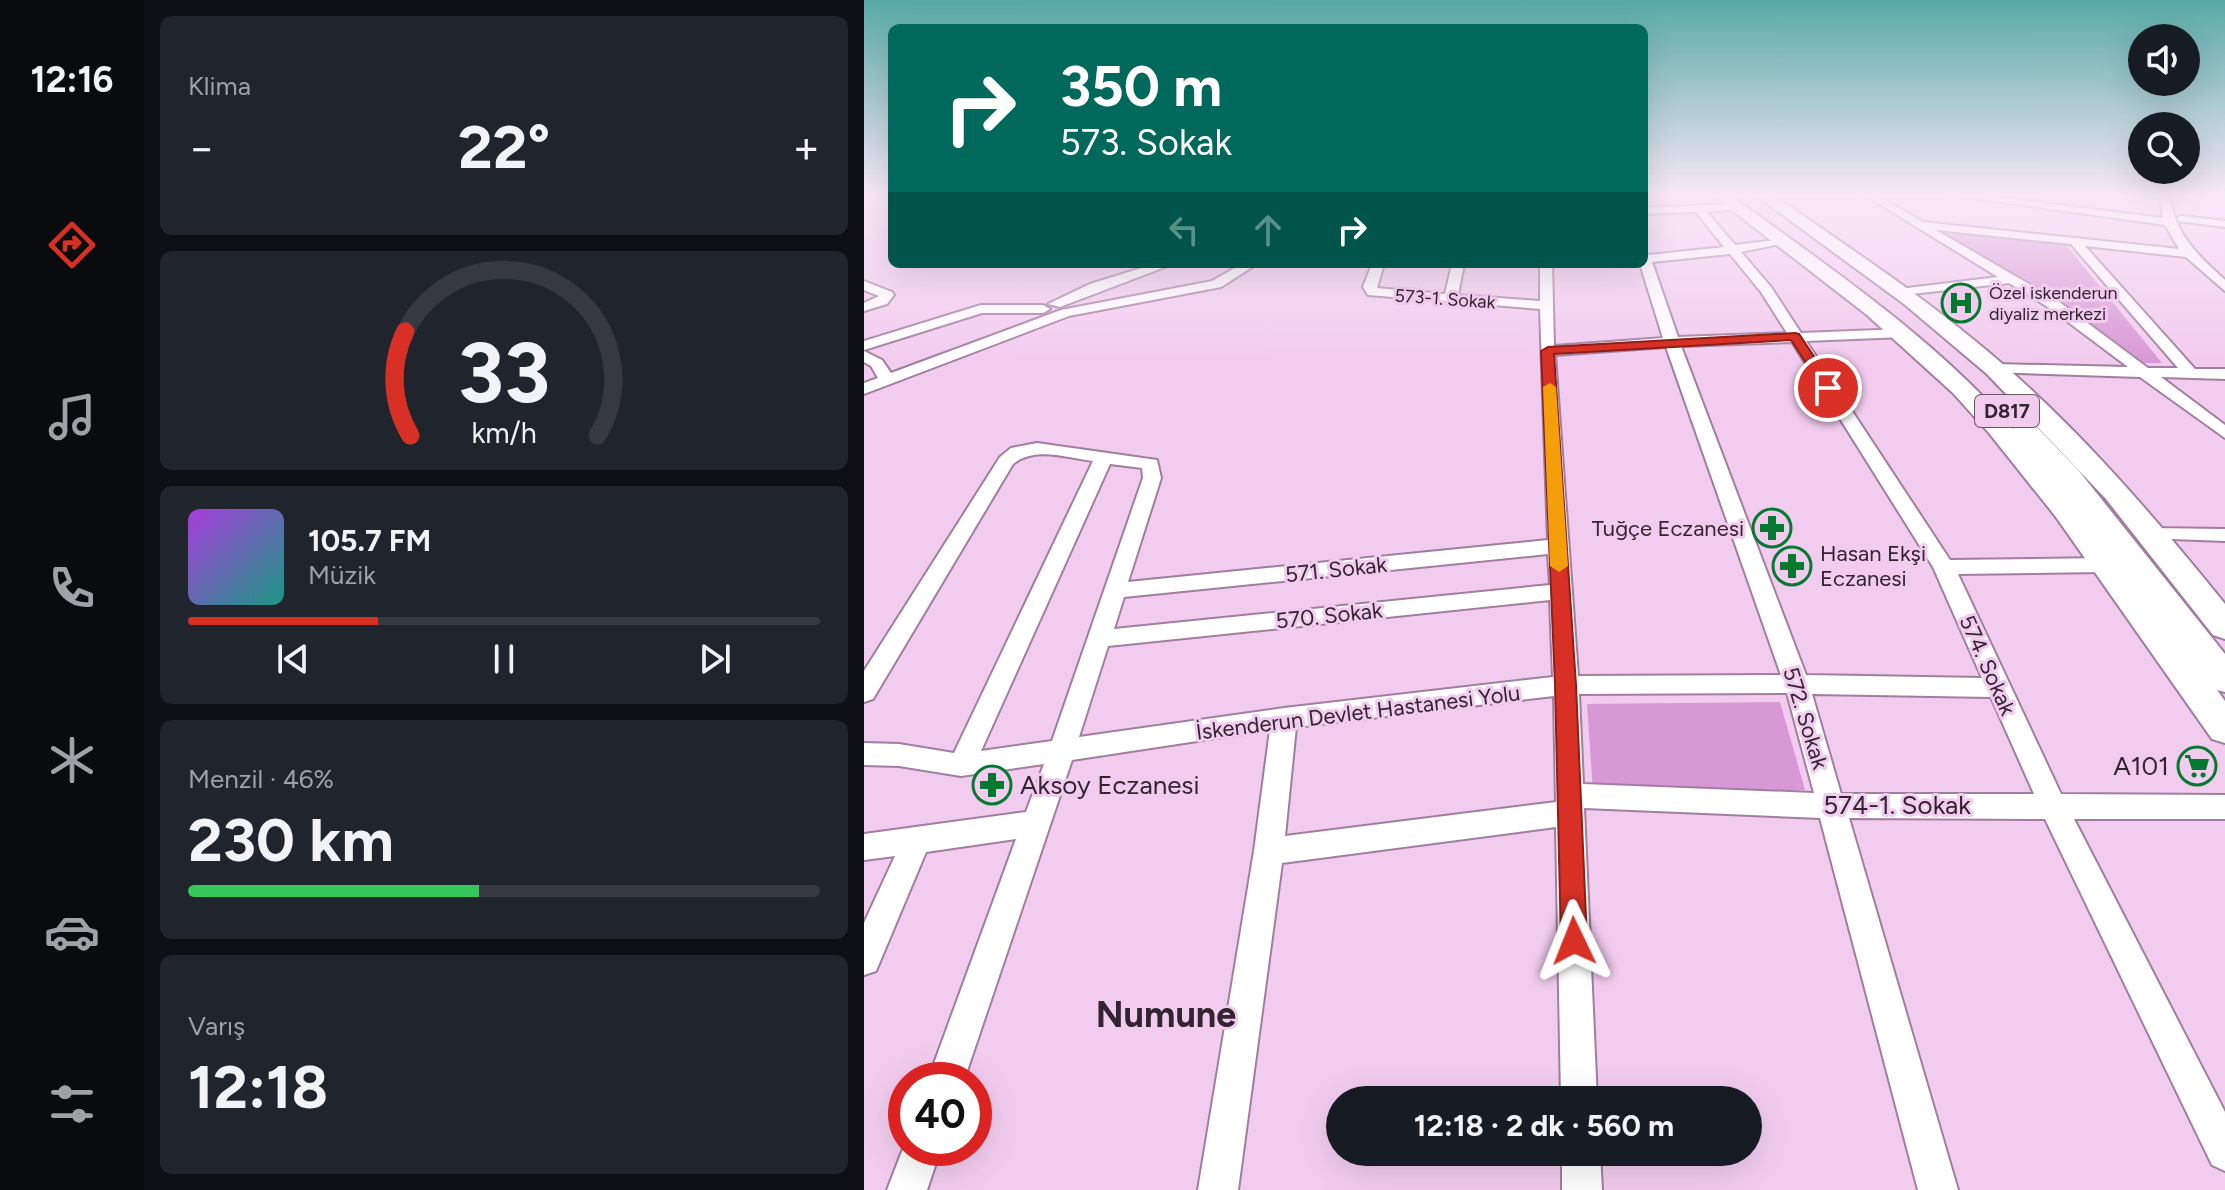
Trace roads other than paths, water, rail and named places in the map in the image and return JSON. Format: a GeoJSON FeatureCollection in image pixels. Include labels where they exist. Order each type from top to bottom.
{"type":"FeatureCollection","features":[{"type":"Feature","properties":{"kind":"highway"},"geometry":{"type":"LineString","coordinates":[[1793,250],[1878,311],[1963,390],[2032,468],[2225,728]]}},
{"type":"Feature","properties":{"kind":"highway","name":"D817"},"geometry":{"type":"LineString","coordinates":[[1801,250],[1878,298],[1984,386],[2069,477],[2225,679]]}},
{"type":"Feature","properties":{"kind":"highway","name":"D817"},"geometry":{"type":"LineString","coordinates":[[1839,250],[1995,369],[2051,424],[2151,534],[2218,616]]}},
{"type":"Feature","properties":{"kind":"street"},"geometry":{"type":"LineString","coordinates":[[1648,258],[1680,258],[1731,250]]}},
{"type":"Feature","properties":{"kind":"street","name":"574. Sokak"},"geometry":{"type":"LineString","coordinates":[[1734,250],[1766,290],[1944,567],[2052,804],[2225,1152]]}},
{"type":"Feature","properties":{"kind":"street"},"geometry":{"type":"LineString","coordinates":[[1960,250],[2053,304],[2223,429]]}},
{"type":"Feature","properties":{"kind":"street"},"geometry":{"type":"LineString","coordinates":[[2081,250],[2191,374]]}},
{"type":"Feature","properties":{"kind":"street"},"geometry":{"type":"LineString","coordinates":[[2153,250],[2191,254]]}},
{"type":"Feature","properties":{"kind":"street"},"geometry":{"type":"LineString","coordinates":[[2188,250],[2225,287]]}},
{"type":"Feature","properties":{"kind":"street"},"geometry":{"type":"LineString","coordinates":[[2203,250],[2225,270]]}},
{"type":"Feature","properties":{"kind":"street","name":"572. Sokak"},"geometry":{"type":"LineString","coordinates":[[1648,267],[1672,342],[1797,684],[1938,1190]]}},
{"type":"Feature","properties":{"kind":"street"},"geometry":{"type":"LineString","coordinates":[[975,346],[1043,309],[1095,287],[1154,268]]}},
{"type":"Feature","properties":{"kind":"street"},"geometry":{"type":"LineString","coordinates":[[1229,279],[1235,268]]}},
{"type":"Feature","properties":{"kind":"street"},"geometry":{"type":"LineString","coordinates":[[864,389],[975,346],[1095,305],[1216,284],[1245,268]]}},
{"type":"Feature","properties":{"kind":"street","name":"573-1. Sokak"},"geometry":{"type":"LineString","coordinates":[[1377,268],[1370,287],[1373,292],[1547,306]]}},
{"type":"Feature","properties":{"kind":"street"},"geometry":{"type":"LineString","coordinates":[[1451,299],[1457,268]]}},
{"type":"Feature","properties":{"kind":"street"},"geometry":{"type":"LineString","coordinates":[[1546,268],[1566,685],[1579,1086]]}},
{"type":"Feature","properties":{"kind":"street"},"geometry":{"type":"LineString","coordinates":[[1899,293],[2011,279]]}},
{"type":"Feature","properties":{"kind":"street"},"geometry":{"type":"LineString","coordinates":[[864,285],[887,295],[882,301],[864,307]]}},
{"type":"Feature","properties":{"kind":"street"},"geometry":{"type":"LineString","coordinates":[[864,346],[981,309],[1043,309]]}},
{"type":"Feature","properties":{"kind":"street"},"geometry":{"type":"LineString","coordinates":[[1548,351],[1672,342],[1903,333]]}},
{"type":"Feature","properties":{"kind":"street"},"geometry":{"type":"LineString","coordinates":[[864,356],[877,363],[887,380]]}},
{"type":"Feature","properties":{"kind":"street"},"geometry":{"type":"LineString","coordinates":[[1995,369],[2225,374]]}},
{"type":"Feature","properties":{"kind":"street"},"geometry":{"type":"LineString","coordinates":[[864,692],[1006,461],[1017,452],[1037,448],[1151,464],[1152,478],[1061,753],[952,1062]]}},
{"type":"Feature","properties":{"kind":"street"},"geometry":{"type":"LineString","coordinates":[[961,765],[1104,458]]}},
{"type":"Feature","properties":{"kind":"street"},"geometry":{"type":"LineString","coordinates":[[2151,534],[2225,535]]}},
{"type":"Feature","properties":{"kind":"street","name":"571. Sokak"},"geometry":{"type":"LineString","coordinates":[[1113,591],[1558,546]]}},
{"type":"Feature","properties":{"kind":"street"},"geometry":{"type":"LineString","coordinates":[[1944,567],[2105,565]]}},
{"type":"Feature","properties":{"kind":"street","name":"570. Sokak"},"geometry":{"type":"LineString","coordinates":[[1097,639],[1561,591]]}},
{"type":"Feature","properties":{"kind":"street","name":"İskenderun Devlet Hastanesi Yolu"},"geometry":{"type":"LineString","coordinates":[[864,754],[899,755],[961,765],[1061,753],[1284,718],[1566,685],[1797,684],[1999,688]]}},
{"type":"Feature","properties":{"kind":"street"},"geometry":{"type":"LineString","coordinates":[[1218,1190],[1269,851],[1284,718]]}},
{"type":"Feature","properties":{"kind":"street","name":"574-1. Sokak"},"geometry":{"type":"LineString","coordinates":[[1269,851],[1569,804],[2225,807]]}},
{"type":"Feature","properties":{"kind":"street"},"geometry":{"type":"LineString","coordinates":[[864,847],[1035,824]]}},
{"type":"Feature","properties":{"kind":"street"},"geometry":{"type":"LineString","coordinates":[[864,959],[916,842]]}},
{"type":"Feature","properties":{"kind":"street"},"geometry":{"type":"LineString","coordinates":[[907,1190],[916,1166]]}},
{"type":"Feature","properties":{"kind":"place","name":"Özel iskenderun diyaliz merkezi"},"geometry":{"type":"Point","coordinates":[1961,303]}},
{"type":"Feature","properties":{"kind":"place","name":"Tuğçe Eczanesi"},"geometry":{"type":"Point","coordinates":[1772,528]}},
{"type":"Feature","properties":{"kind":"place","name":"Hasan Ekşi Eczanesi"},"geometry":{"type":"Point","coordinates":[1792,566]}},
{"type":"Feature","properties":{"kind":"place","name":"A101"},"geometry":{"type":"Point","coordinates":[2197,766]}},
{"type":"Feature","properties":{"kind":"place","name":"Aksoy Eczanesi"},"geometry":{"type":"Point","coordinates":[992,785]}},
{"type":"Feature","properties":{"kind":"district","name":"Numune"},"geometry":{"type":"Point","coordinates":[1166,1014]}}]}
